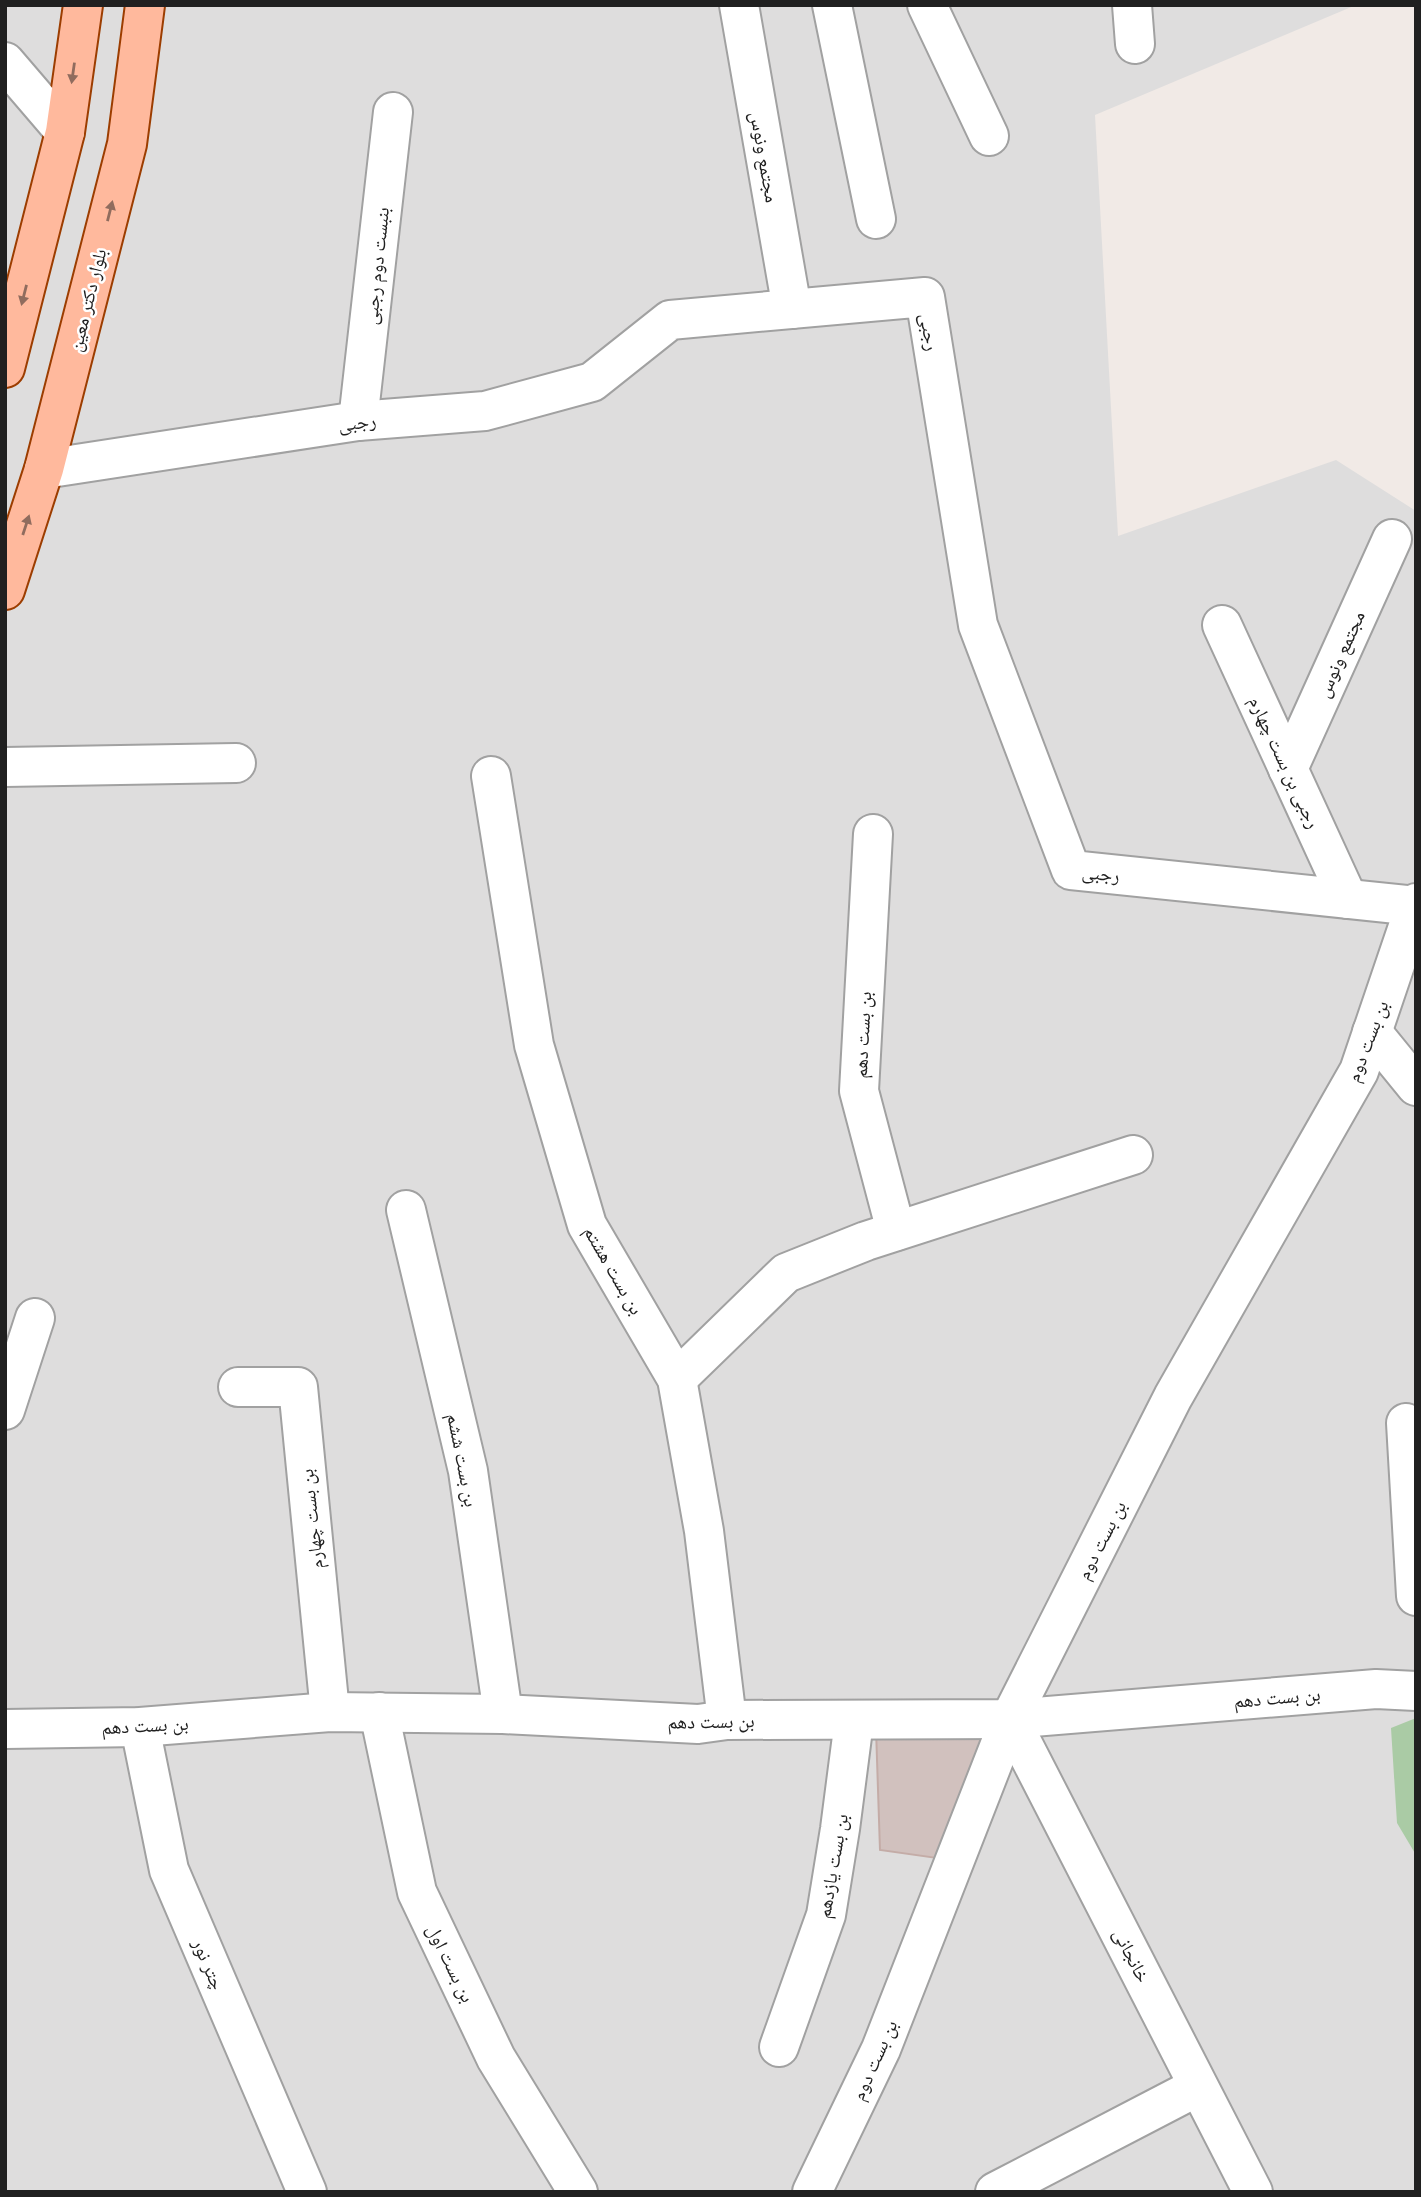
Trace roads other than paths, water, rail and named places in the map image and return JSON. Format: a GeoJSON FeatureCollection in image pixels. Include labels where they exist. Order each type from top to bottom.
{"type":"FeatureCollection","features":[{"type":"Feature","properties":{"kind":"main road"},"geometry":{"type":"LineString","coordinates":[[5,368],[65,132],[82,5]]}},
{"type":"Feature","properties":{"kind":"main road","name":"بلوار دکتر معین"},"geometry":{"type":"LineString","coordinates":[[5,590],[44,469],[127,144],[145,5]]}},
{"type":"Feature","properties":{"kind":"street","name":"مجتمع ونوس"},"geometry":{"type":"LineString","coordinates":[[739,5],[792,309]]}},
{"type":"Feature","properties":{"kind":"street"},"geometry":{"type":"LineString","coordinates":[[832,5],[876,219]]}},
{"type":"Feature","properties":{"kind":"street"},"geometry":{"type":"LineString","coordinates":[[927,5],[989,136]]}},
{"type":"Feature","properties":{"kind":"street"},"geometry":{"type":"LineString","coordinates":[[1132,5],[1135,44]]}},
{"type":"Feature","properties":{"kind":"street"},"geometry":{"type":"LineString","coordinates":[[5,62],[65,132]]}},
{"type":"Feature","properties":{"kind":"street","name":"بنبست دوم رجبی"},"geometry":{"type":"LineString","coordinates":[[358,421],[393,112]]}},
{"type":"Feature","properties":{"kind":"street","name":"رجبی"},"geometry":{"type":"LineString","coordinates":[[44,469],[358,421],[485,411],[592,382],[670,320],[925,297],[978,625],[1072,870],[1415,905]]}},
{"type":"Feature","properties":{"kind":"street","name":"مجتمع ونوس"},"geometry":{"type":"LineString","coordinates":[[1288,769],[1392,539]]}},
{"type":"Feature","properties":{"kind":"street","name":"رجبی بن بست چهارم"},"geometry":{"type":"LineString","coordinates":[[1222,625],[1348,899]]}},
{"type":"Feature","properties":{"kind":"street"},"geometry":{"type":"LineString","coordinates":[[5,767],[236,763]]}},
{"type":"Feature","properties":{"kind":"street","name":"بن بست هشتم"},"geometry":{"type":"LineString","coordinates":[[491,776],[534,1045],[587,1225],[677,1379],[704,1531],[727,1720]]}},
{"type":"Feature","properties":{"kind":"street","name":"بن بست دهم"},"geometry":{"type":"LineString","coordinates":[[873,834],[859,1091],[896,1231]]}},
{"type":"Feature","properties":{"kind":"street","name":"بن بست دوم"},"geometry":{"type":"LineString","coordinates":[[811,2192],[881,2049],[1010,1719],[1174,1397],[1359,1071],[1415,905]]}},
{"type":"Feature","properties":{"kind":"street"},"geometry":{"type":"LineString","coordinates":[[1372,1032],[1416,1086]]}},
{"type":"Feature","properties":{"kind":"street"},"geometry":{"type":"LineString","coordinates":[[677,1379],[786,1273],[896,1231],[1133,1155]]}},
{"type":"Feature","properties":{"kind":"street","name":"بن بست ششم"},"geometry":{"type":"LineString","coordinates":[[406,1210],[468,1471],[503,1714]]}},
{"type":"Feature","properties":{"kind":"street"},"geometry":{"type":"LineString","coordinates":[[5,1410],[35,1318]]}},
{"type":"Feature","properties":{"kind":"street","name":"بن بست چهارم"},"geometry":{"type":"LineString","coordinates":[[238,1387],[298,1387],[330,1712]]}},
{"type":"Feature","properties":{"kind":"street"},"geometry":{"type":"LineString","coordinates":[[1406,1423],[1416,1596]]}},
{"type":"Feature","properties":{"kind":"street","name":"بن بست دهم"},"geometry":{"type":"LineString","coordinates":[[5,1729],[140,1727],[330,1712],[503,1714],[698,1724],[727,1720],[1010,1719],[1376,1689],[1416,1691]]}},
{"type":"Feature","properties":{"kind":"street","name":"بن بست اول"},"geometry":{"type":"LineString","coordinates":[[379,1712],[417,1892],[496,2058],[578,2192]]}},
{"type":"Feature","properties":{"kind":"street","name":"خانجانی"},"geometry":{"type":"LineString","coordinates":[[1010,1719],[1253,2192]]}},
{"type":"Feature","properties":{"kind":"street","name":"بن بست یازدهم"},"geometry":{"type":"LineString","coordinates":[[779,2048],[826,1915],[854,1721]]}},
{"type":"Feature","properties":{"kind":"street","name":"چتر نور"},"geometry":{"type":"LineString","coordinates":[[140,1727],[169,1870],[307,2192]]}},
{"type":"Feature","properties":{"kind":"street"},"geometry":{"type":"LineString","coordinates":[[995,2192],[1198,2087]]}}]}
